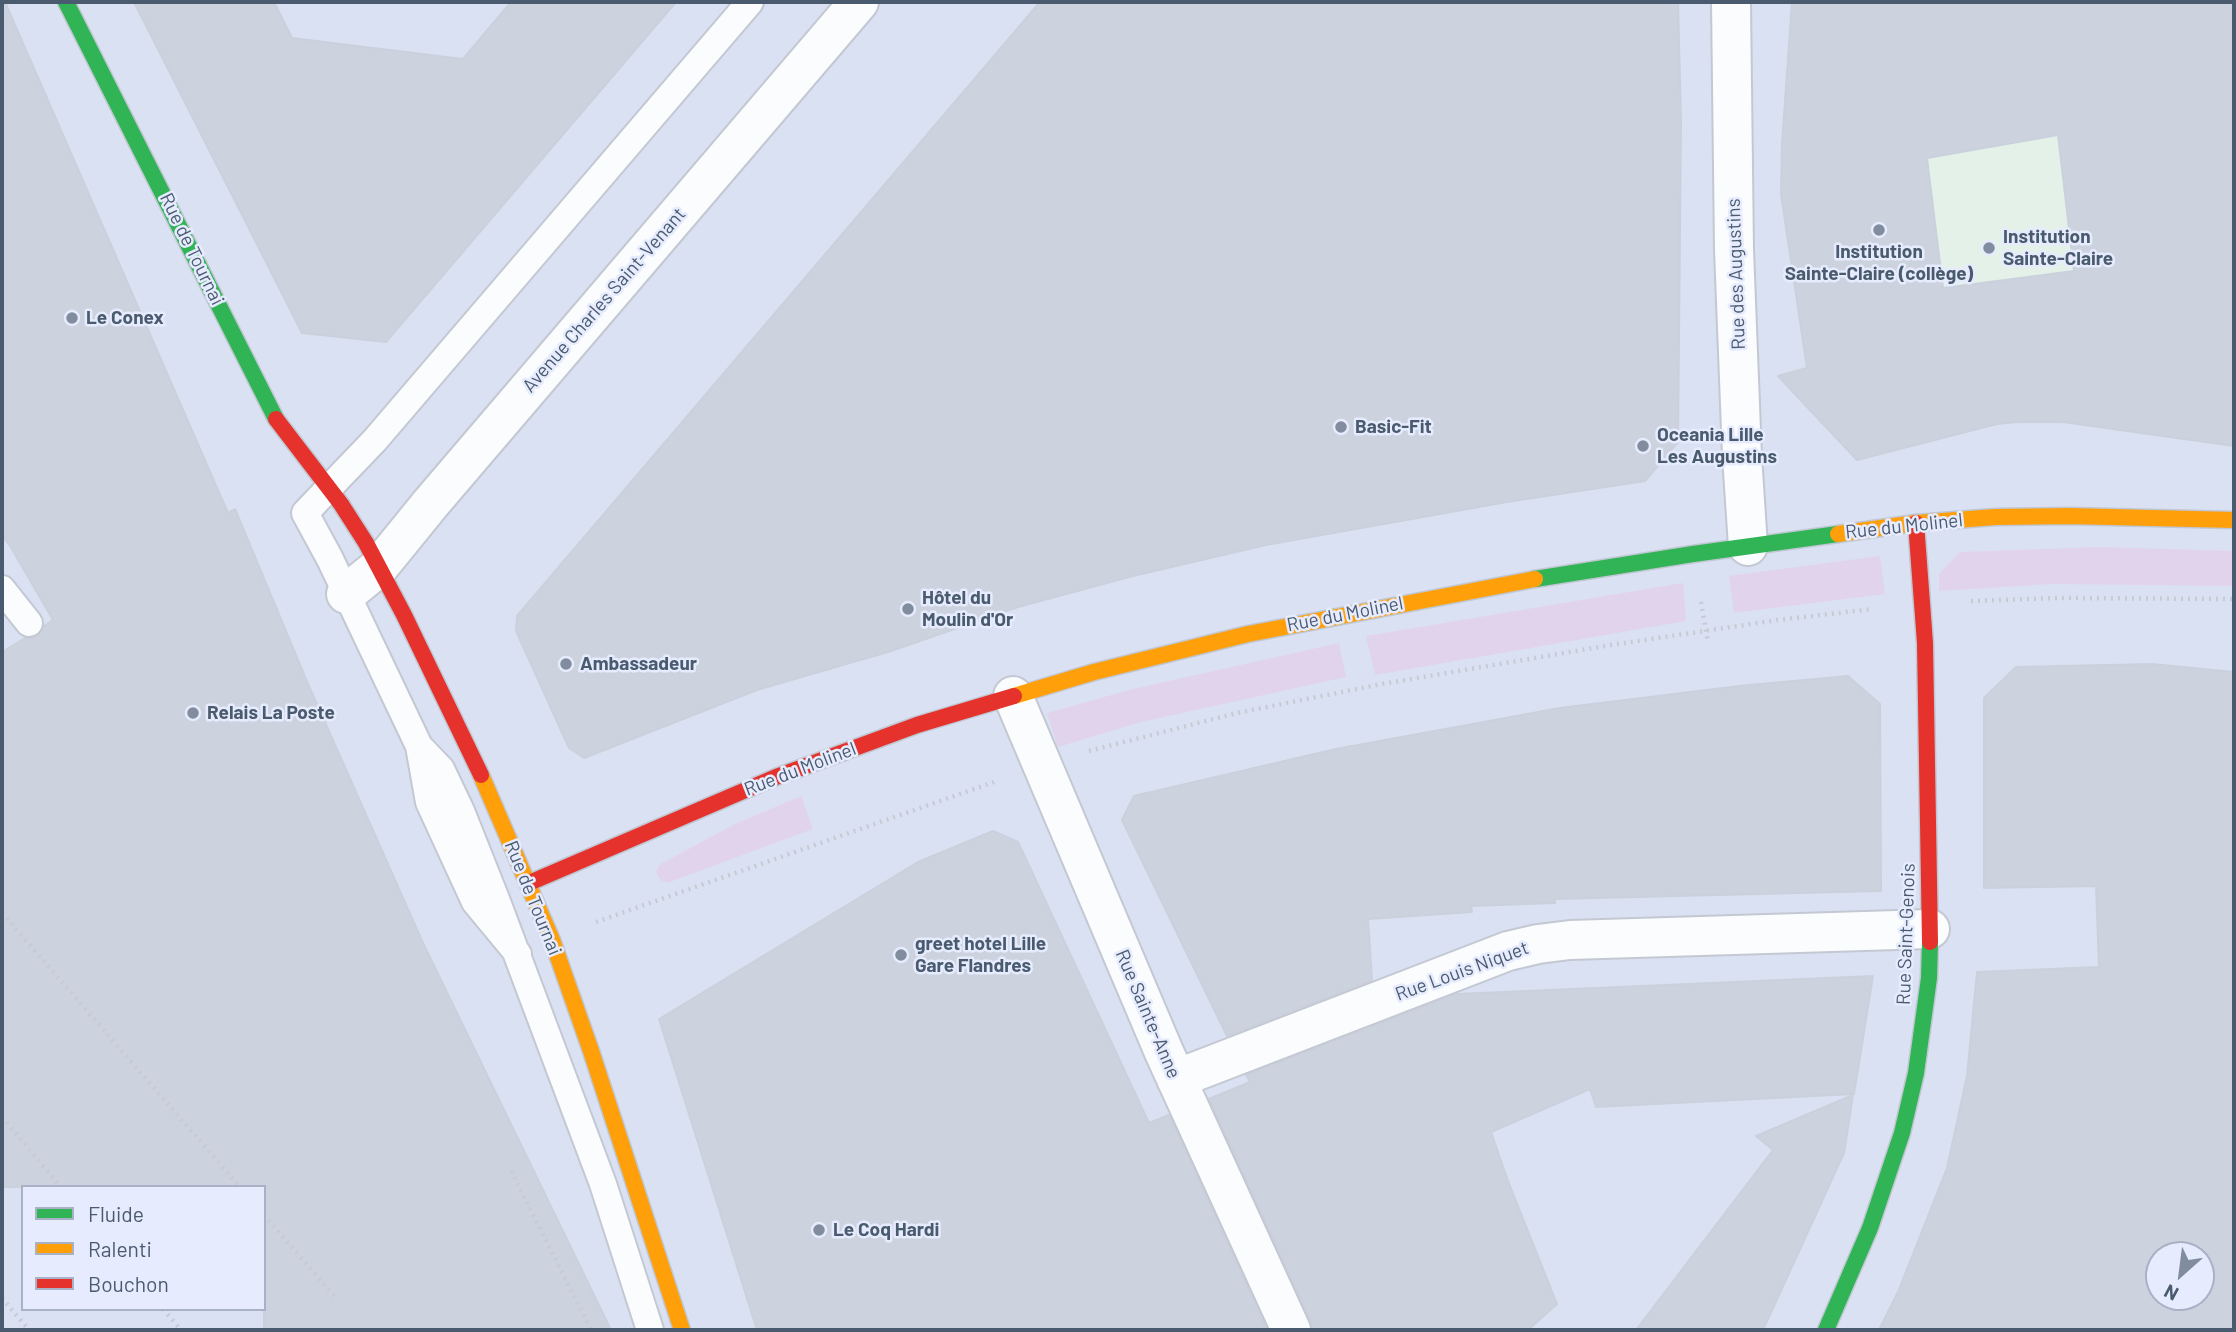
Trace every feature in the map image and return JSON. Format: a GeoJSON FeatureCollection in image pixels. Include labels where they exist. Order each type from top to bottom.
{"type":"FeatureCollection","features":[{"type":"Feature","properties":{"kind":"street","name":"Rue de Tournai"},"geometry":{"type":"LineString","coordinates":[[66,2],[279,425],[341,504],[379,567],[491,796],[552,940],[682,1330]]}},
{"type":"Feature","properties":{"kind":"street","name":"Avenue Charles Saint-Venant"},"geometry":{"type":"LineString","coordinates":[[346,594],[379,567],[859,2]]}},
{"type":"Feature","properties":{"kind":"street","name":"Rue des Augustins"},"geometry":{"type":"LineString","coordinates":[[1731,2],[1735,264],[1748,546]]}},
{"type":"Feature","properties":{"kind":"street","name":"Rue du Molinel"},"geometry":{"type":"LineString","coordinates":[[529,883],[649,829],[776,777],[917,725],[1166,654],[1340,615],[1540,578],[1916,523],[1996,517],[2070,516],[2234,520]]}},
{"type":"Feature","properties":{"kind":"street","name":"Rue Saint-Genois"},"geometry":{"type":"LineString","coordinates":[[1826,1330],[1870,1228],[1902,1133],[1924,1023],[1929,978],[1930,929],[1923,604],[1916,523]]}},
{"type":"Feature","properties":{"kind":"street","name":"Rue Sainte-Anne"},"geometry":{"type":"LineString","coordinates":[[1013,696],[1176,1079],[1291,1330]]}},
{"type":"Feature","properties":{"kind":"street","name":"Rue Louis Niquet"},"geometry":{"type":"LineString","coordinates":[[1176,1079],[1508,951],[1538,944],[1570,940],[1930,929]]}},
{"type":"Feature","properties":{"kind":"lane"},"geometry":{"type":"LineString","coordinates":[[329,489],[384,430],[750,2]]}},
{"type":"Feature","properties":{"kind":"lane","name":"Rue de Tournai"},"geometry":{"type":"LineString","coordinates":[[329,489],[305,513],[419,746],[429,802],[475,902],[518,954]]}},
{"type":"Feature","properties":{"kind":"lane"},"geometry":{"type":"LineString","coordinates":[[2,589],[29,623]]}},
{"type":"Feature","properties":{"kind":"lane","name":"Rue de Tournai"},"geometry":{"type":"LineString","coordinates":[[419,746],[441,769],[461,811],[518,954],[603,1184],[650,1330]]}},
{"type":"Feature","properties":{"kind":"lane","name":"Rue du Molinel"},"geometry":{"type":"LineString","coordinates":[[496,899],[529,883]]}},
{"type":"Feature","properties":{"kind":"path"},"geometry":{"type":"LineString","coordinates":[[552,940],[630,909],[1043,765],[1171,729],[1305,698],[1468,669],[1835,612],[1923,604],[2057,598],[2234,599]]}},
{"type":"Feature","properties":{"kind":"path"},"geometry":{"type":"LineString","coordinates":[[1703,614],[1708,642]]}},
{"type":"Feature","properties":{"kind":"path"},"geometry":{"type":"LineString","coordinates":[[2,912],[238,1185]]}},
{"type":"Feature","properties":{"kind":"path"},"geometry":{"type":"LineString","coordinates":[[2,1117],[59,1185]]}},
{"type":"Feature","properties":{"kind":"path"},"geometry":{"type":"LineString","coordinates":[[511,1171],[591,1330]]}},
{"type":"Feature","properties":{"kind":"path"},"geometry":{"type":"LineString","coordinates":[[266,1217],[335,1297]]}},
{"type":"Feature","properties":{"kind":"path"},"geometry":{"type":"LineString","coordinates":[[2,1298],[29,1330]]}},
{"type":"Feature","properties":{"kind":"path"},"geometry":{"type":"LineString","coordinates":[[165,1311],[181,1330]]}},
{"type":"Feature","properties":{"kind":"shaded area"},"geometry":{"type":"Polygon","coordinates":[[[2,2],[2234,2],[2234,1330],[2,1330],[2,2]]]}},
{"type":"Feature","properties":{"kind":"shaded area","name":"Institution Sainte-Claire"},"geometry":{"type":"Polygon","coordinates":[[[2153,2],[2234,2],[2234,74],[2146,44],[2165,436],[2063,422],[2067,322],[1916,340],[1807,368],[1781,194],[1785,105],[2003,62],[2153,2]]]}},
{"type":"Feature","properties":{"kind":"shaded area"},"geometry":{"type":"Polygon","coordinates":[[[2100,547],[2234,551],[2234,586],[2052,584],[1939,591],[1939,574],[1960,552],[2100,547]]]}},
{"type":"Feature","properties":{"kind":"shaded area"},"geometry":{"type":"Polygon","coordinates":[[[1880,556],[1885,594],[1734,613],[1729,576],[1880,556]]]}},
{"type":"Feature","properties":{"kind":"shaded area"},"geometry":{"type":"Polygon","coordinates":[[[1683,583],[1686,621],[1375,675],[1366,636],[1683,583]]]}},
{"type":"Feature","properties":{"kind":"shaded area"},"geometry":{"type":"Polygon","coordinates":[[[1339,643],[1346,677],[1141,722],[1058,747],[1047,713],[1133,689],[1339,643]]]}},
{"type":"Feature","properties":{"kind":"shaded area"},"geometry":{"type":"Polygon","coordinates":[[[801,796],[813,829],[667,883],[660,880],[656,872],[659,865],[733,825],[801,796]]]}},
{"type":"Feature","properties":{"kind":"building"},"geometry":{"type":"Polygon","coordinates":[[[2,2],[5,2],[228,513],[235,509],[308,684],[423,943],[611,1330],[264,1330],[266,1185],[2,1187],[2,652],[25,638],[38,636],[44,626],[53,620],[2,536],[2,2]]]}},
{"type":"Feature","properties":{"kind":"building"},"geometry":{"type":"Polygon","coordinates":[[[134,2],[274,2],[292,38],[463,59],[511,2],[676,2],[386,342],[302,333],[134,2]]]}},
{"type":"Feature","properties":{"kind":"building"},"geometry":{"type":"Polygon","coordinates":[[[1040,2],[1678,2],[1681,121],[1678,442],[1645,481],[1507,502],[1266,545],[1133,576],[1018,607],[891,651],[757,690],[584,758],[569,748],[516,631],[517,616],[1040,2]]]}},
{"type":"Feature","properties":{"kind":"building"},"geometry":{"type":"Polygon","coordinates":[[[1792,2],[2234,2],[2234,446],[2063,422],[2017,422],[1997,424],[1857,460],[1778,376],[1807,368],[1781,194],[1792,2]],[[2058,135],[1927,158],[1943,288],[2074,271],[2058,135]]]}},
{"type":"Feature","properties":{"kind":"building"},"geometry":{"type":"Polygon","coordinates":[[[2152,664],[2234,672],[2234,1330],[1879,1330],[1898,1292],[1947,1168],[1967,1076],[1977,972],[2099,967],[2096,886],[1984,888],[1984,698],[2016,667],[2152,664]]]}},
{"type":"Feature","properties":{"kind":"building"},"geometry":{"type":"Polygon","coordinates":[[[1848,676],[1880,704],[1881,891],[1555,899],[1555,903],[1471,906],[1472,912],[1368,919],[1372,980],[1227,1036],[1122,820],[1134,796],[1336,749],[1560,708],[1848,676]]]}},
{"type":"Feature","properties":{"kind":"building"},"geometry":{"type":"Polygon","coordinates":[[[993,831],[1018,842],[1149,1123],[1169,1115],[1267,1330],[757,1330],[659,1019],[918,862],[993,831]]]}},
{"type":"Feature","properties":{"kind":"building"},"geometry":{"type":"Polygon","coordinates":[[[1873,976],[1854,1094],[1596,1107],[1590,1089],[1491,1132],[1557,1304],[1528,1330],[1313,1330],[1209,1099],[1250,1082],[1246,1075],[1457,994],[1873,976]]]}},
{"type":"Feature","properties":{"kind":"building"},"geometry":{"type":"Polygon","coordinates":[[[1853,1095],[1844,1153],[1763,1330],[1636,1330],[1773,1150],[1756,1136],[1853,1095]]]}},
{"type":"Feature","properties":{"kind":"traffic: fast"},"geometry":{"type":"LineString","coordinates":[[66,2],[276,419]]}},
{"type":"Feature","properties":{"kind":"traffic: fast"},"geometry":{"type":"LineString","coordinates":[[1535,579],[1838,534]]}},
{"type":"Feature","properties":{"kind":"traffic: fast"},"geometry":{"type":"LineString","coordinates":[[1826,1330],[1870,1228],[1902,1133],[1916,1073],[1929,978],[1930,942]]}},
{"type":"Feature","properties":{"kind":"traffic: slow"},"geometry":{"type":"LineString","coordinates":[[1838,534],[1916,523],[1995,517],[2234,520]]}},
{"type":"Feature","properties":{"kind":"traffic: slow"},"geometry":{"type":"LineString","coordinates":[[1014,696],[1094,672],[1248,634],[1535,579]]}},
{"type":"Feature","properties":{"kind":"traffic: slow"},"geometry":{"type":"LineString","coordinates":[[481,775],[552,940],[682,1330]]}},
{"type":"Feature","properties":{"kind":"traffic: jam"},"geometry":{"type":"LineString","coordinates":[[276,419],[341,504],[366,543],[481,775]]}},
{"type":"Feature","properties":{"kind":"traffic: jam"},"geometry":{"type":"LineString","coordinates":[[1916,523],[1925,643],[1930,942]]}},
{"type":"Feature","properties":{"kind":"traffic: jam"},"geometry":{"type":"LineString","coordinates":[[529,883],[776,777],[917,725],[1014,696]]}},
{"type":"Feature","properties":{"kind":"place","name":"Institution Sainte-Claire (collège)"},"geometry":{"type":"Point","coordinates":[1879,230]}},
{"type":"Feature","properties":{"kind":"place","name":"Institution Sainte-Claire"},"geometry":{"type":"Point","coordinates":[1989,248]}},
{"type":"Feature","properties":{"kind":"place","name":"Le Conex"},"geometry":{"type":"Point","coordinates":[72,318]}},
{"type":"Feature","properties":{"kind":"place","name":"Basic-Fit"},"geometry":{"type":"Point","coordinates":[1341,427]}},
{"type":"Feature","properties":{"kind":"place","name":"Oceania Lille Les Augustins"},"geometry":{"type":"Point","coordinates":[1643,446]}},
{"type":"Feature","properties":{"kind":"place","name":"Hôtel du Moulin d'Or"},"geometry":{"type":"Point","coordinates":[908,609]}},
{"type":"Feature","properties":{"kind":"place","name":"Ambassadeur"},"geometry":{"type":"Point","coordinates":[566,664]}},
{"type":"Feature","properties":{"kind":"place","name":"Relais La Poste"},"geometry":{"type":"Point","coordinates":[193,713]}},
{"type":"Feature","properties":{"kind":"place","name":"greet hotel Lille Gare Flandres"},"geometry":{"type":"Point","coordinates":[901,955]}},
{"type":"Feature","properties":{"kind":"place","name":"Le Coq Hardi"},"geometry":{"type":"Point","coordinates":[819,1230]}}]}
